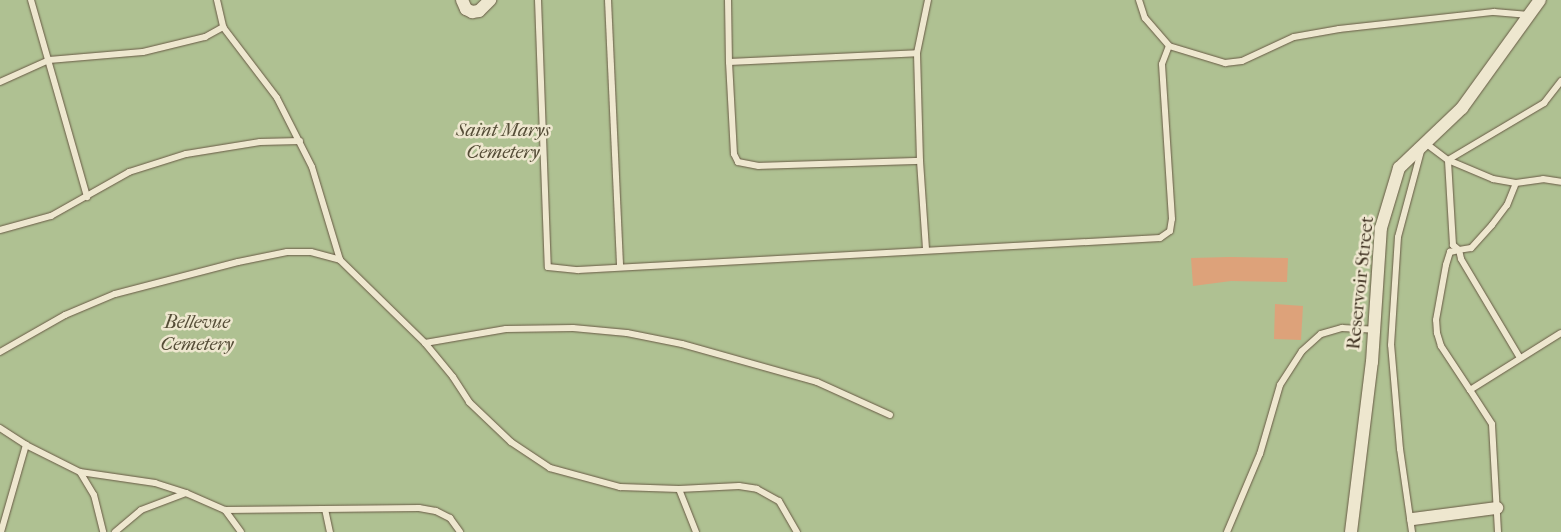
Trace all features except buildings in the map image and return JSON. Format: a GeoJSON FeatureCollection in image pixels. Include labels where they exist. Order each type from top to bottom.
{"type":"FeatureCollection","features":[{"type":"Feature","properties":{"kind":"street"},"geometry":{"type":"LineString","coordinates":[[462,0],[466,9],[472,12],[479,11],[490,0]]}},
{"type":"Feature","properties":{"kind":"street","name":"Reservoir Street"},"geometry":{"type":"LineString","coordinates":[[1351,532],[1374,330],[1381,228],[1399,168],[1424,141],[1462,108],[1540,0]]}},
{"type":"Feature","properties":{"kind":"street"},"geometry":{"type":"LineString","coordinates":[[1412,519],[1497,508]]}},
{"type":"Feature","properties":{"kind":"lane"},"geometry":{"type":"LineString","coordinates":[[31,0],[87,197]]}},
{"type":"Feature","properties":{"kind":"lane"},"geometry":{"type":"LineString","coordinates":[[217,0],[223,27],[277,98],[300,141],[318,184],[340,260]]}},
{"type":"Feature","properties":{"kind":"lane"},"geometry":{"type":"LineString","coordinates":[[538,0],[548,266],[578,270],[620,266],[1160,238],[1170,231],[1172,219],[1162,64],[1169,46]]}},
{"type":"Feature","properties":{"kind":"lane"},"geometry":{"type":"LineString","coordinates":[[608,0],[620,266]]}},
{"type":"Feature","properties":{"kind":"lane"},"geometry":{"type":"LineString","coordinates":[[728,0],[734,154],[738,162],[759,166],[920,161]]}},
{"type":"Feature","properties":{"kind":"lane"},"geometry":{"type":"LineString","coordinates":[[926,250],[920,161],[917,53],[928,0]]}},
{"type":"Feature","properties":{"kind":"lane"},"geometry":{"type":"LineString","coordinates":[[1139,0],[1145,18],[1169,46],[1225,63],[1242,61],[1294,37],[1339,29],[1494,12],[1530,15]]}},
{"type":"Feature","properties":{"kind":"lane"},"geometry":{"type":"LineString","coordinates":[[0,82],[49,60],[143,52],[205,36],[223,27]]}},
{"type":"Feature","properties":{"kind":"lane"},"geometry":{"type":"LineString","coordinates":[[730,62],[917,53]]}},
{"type":"Feature","properties":{"kind":"lane"},"geometry":{"type":"LineString","coordinates":[[1448,160],[1544,103],[1561,81]]}},
{"type":"Feature","properties":{"kind":"lane"},"geometry":{"type":"LineString","coordinates":[[0,230],[52,216],[129,172],[186,154],[260,142],[300,141]]}},
{"type":"Feature","properties":{"kind":"lane"},"geometry":{"type":"LineString","coordinates":[[1412,532],[1412,519],[1400,449],[1391,345],[1398,237],[1424,141],[1448,160],[1493,180],[1516,183],[1543,179],[1561,182]]}},
{"type":"Feature","properties":{"kind":"lane"},"geometry":{"type":"LineString","coordinates":[[1448,160],[1453,245],[1459,250],[1461,259],[1520,358]]}},
{"type":"Feature","properties":{"kind":"lane"},"geometry":{"type":"LineString","coordinates":[[1498,532],[1492,424],[1441,346],[1436,320],[1450,252],[1471,248],[1507,205],[1516,183]]}},
{"type":"Feature","properties":{"kind":"lane"},"geometry":{"type":"LineString","coordinates":[[0,352],[74,312],[115,294],[157,282],[287,252],[311,252],[340,260],[425,342],[453,377],[469,402],[512,442],[550,468],[620,487],[679,489],[739,486],[758,489],[779,500],[797,532]]}},
{"type":"Feature","properties":{"kind":"lane"},"geometry":{"type":"LineString","coordinates":[[425,342],[506,329],[573,328],[627,333],[682,344],[807,380],[890,415]]}},
{"type":"Feature","properties":{"kind":"lane"},"geometry":{"type":"LineString","coordinates":[[1227,532],[1260,454],[1280,385],[1302,351],[1320,334],[1335,330],[1374,330]]}},
{"type":"Feature","properties":{"kind":"lane"},"geometry":{"type":"LineString","coordinates":[[1470,390],[1561,333]]}},
{"type":"Feature","properties":{"kind":"lane"},"geometry":{"type":"LineString","coordinates":[[0,428],[26,445],[80,472],[155,483],[186,492],[225,510],[419,508],[436,511],[450,518],[460,532]]}},
{"type":"Feature","properties":{"kind":"lane"},"geometry":{"type":"LineString","coordinates":[[1,532],[26,445]]}},
{"type":"Feature","properties":{"kind":"lane"},"geometry":{"type":"LineString","coordinates":[[80,472],[94,495],[103,532]]}},
{"type":"Feature","properties":{"kind":"lane"},"geometry":{"type":"LineString","coordinates":[[679,489],[696,532]]}},
{"type":"Feature","properties":{"kind":"lane"},"geometry":{"type":"LineString","coordinates":[[115,532],[142,510],[186,492]]}},
{"type":"Feature","properties":{"kind":"lane"},"geometry":{"type":"LineString","coordinates":[[325,509],[330,532]]}},
{"type":"Feature","properties":{"kind":"lane"},"geometry":{"type":"LineString","coordinates":[[225,510],[241,532]]}},
{"type":"Feature","properties":{"kind":"green space","name":"Bellevue Cemetery"},"geometry":{"type":"Polygon","coordinates":[[[0,0],[1561,0],[1561,532],[0,532],[0,0]]]}},
{"type":"Feature","properties":{"kind":"park label","name":"Saint Marys Cemetery"},"geometry":{"type":"Point","coordinates":[503,142]}}]}
